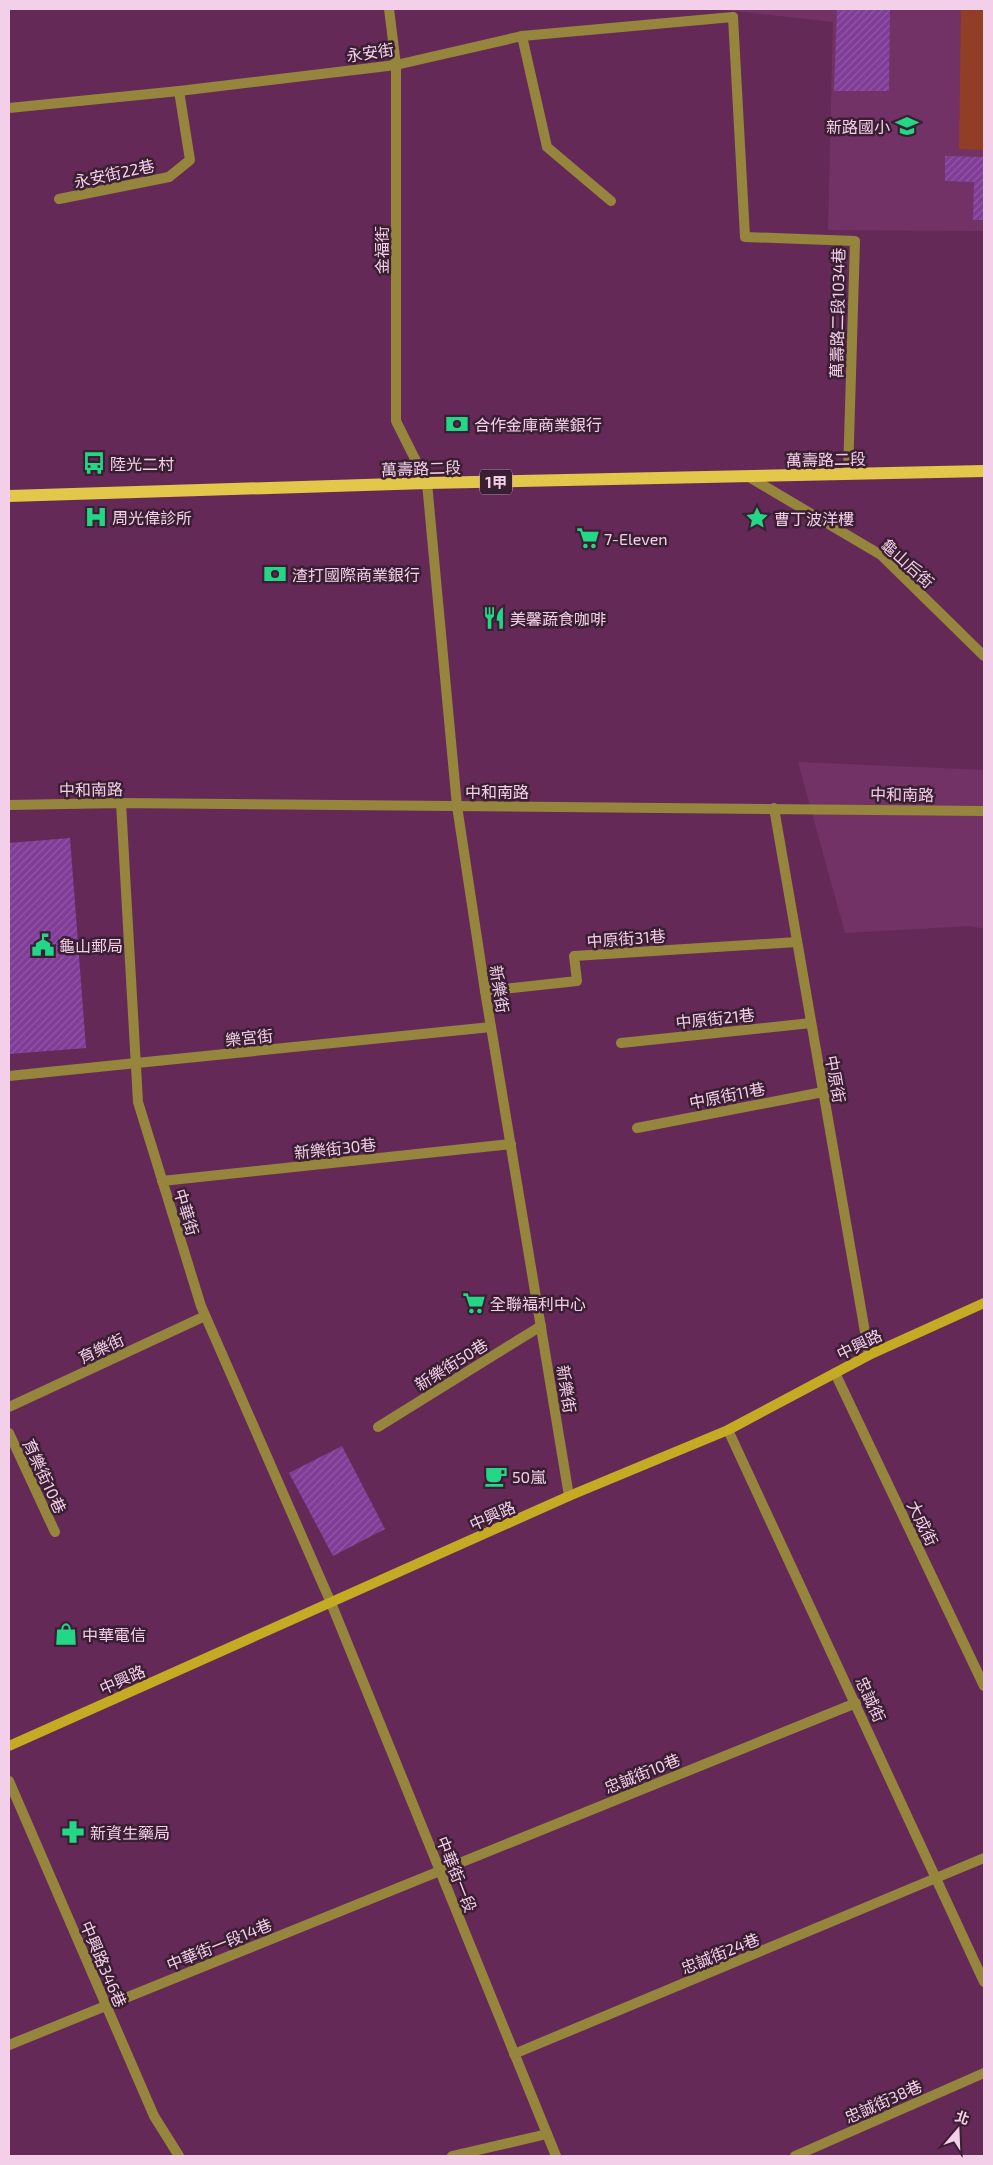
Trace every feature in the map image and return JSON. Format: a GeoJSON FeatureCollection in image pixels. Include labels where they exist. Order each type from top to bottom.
{"type":"FeatureCollection","features":[{"type":"Feature","properties":{"kind":"main road","name":"萬壽路二段"},"geometry":{"type":"LineString","coordinates":[[9,496],[427,483],[984,472]]}},
{"type":"Feature","properties":{"kind":"street","name":"金福街"},"geometry":{"type":"LineString","coordinates":[[389,9],[396,65],[396,421],[427,483]]}},
{"type":"Feature","properties":{"kind":"street","name":"永安街"},"geometry":{"type":"LineString","coordinates":[[9,108],[179,91],[396,65],[522,36],[733,17]]}},
{"type":"Feature","properties":{"kind":"street","name":"萬壽路二段1034巷"},"geometry":{"type":"LineString","coordinates":[[733,17],[745,237],[855,241],[848,474]]}},
{"type":"Feature","properties":{"kind":"street"},"geometry":{"type":"LineString","coordinates":[[522,36],[547,146],[611,201]]}},
{"type":"Feature","properties":{"kind":"street","name":"永安街22巷"},"geometry":{"type":"LineString","coordinates":[[59,199],[169,177],[190,160],[179,91]]}},
{"type":"Feature","properties":{"kind":"street","name":"龜山后街"},"geometry":{"type":"LineString","coordinates":[[749,477],[881,555],[984,656]]}},
{"type":"Feature","properties":{"kind":"street","name":"新樂街"},"geometry":{"type":"LineString","coordinates":[[427,483],[457,806],[485,991],[570,1496]]}},
{"type":"Feature","properties":{"kind":"street","name":"中和南路"},"geometry":{"type":"LineString","coordinates":[[9,805],[121,803],[984,811]]}},
{"type":"Feature","properties":{"kind":"street","name":"中華街"},"geometry":{"type":"LineString","coordinates":[[121,803],[138,1102],[205,1316],[331,1603]]}},
{"type":"Feature","properties":{"kind":"street","name":"中原街"},"geometry":{"type":"LineString","coordinates":[[774,808],[869,1355]]}},
{"type":"Feature","properties":{"kind":"street","name":"中原街31巷"},"geometry":{"type":"LineString","coordinates":[[485,991],[577,981],[574,956],[797,942]]}},
{"type":"Feature","properties":{"kind":"street","name":"中原街21巷"},"geometry":{"type":"LineString","coordinates":[[621,1043],[811,1023]]}},
{"type":"Feature","properties":{"kind":"street","name":"樂宮街"},"geometry":{"type":"LineString","coordinates":[[9,1076],[491,1027]]}},
{"type":"Feature","properties":{"kind":"street","name":"中原街11巷"},"geometry":{"type":"LineString","coordinates":[[637,1128],[823,1092]]}},
{"type":"Feature","properties":{"kind":"street","name":"新樂街30巷"},"geometry":{"type":"LineString","coordinates":[[162,1181],[511,1144]]}},
{"type":"Feature","properties":{"kind":"street","name":"中興路"},"geometry":{"type":"LineString","coordinates":[[9,1746],[570,1496],[728,1430],[869,1355],[984,1303]]}},
{"type":"Feature","properties":{"kind":"street","name":"育樂街"},"geometry":{"type":"LineString","coordinates":[[9,1407],[205,1316]]}},
{"type":"Feature","properties":{"kind":"street","name":"新樂街50巷"},"geometry":{"type":"LineString","coordinates":[[378,1427],[541,1326]]}},
{"type":"Feature","properties":{"kind":"street","name":"大成街"},"geometry":{"type":"LineString","coordinates":[[835,1373],[984,1686]]}},
{"type":"Feature","properties":{"kind":"street","name":"忠誠街"},"geometry":{"type":"LineString","coordinates":[[728,1430],[984,1982]]}},
{"type":"Feature","properties":{"kind":"street","name":"育樂街10巷"},"geometry":{"type":"LineString","coordinates":[[9,1433],[55,1532]]}},
{"type":"Feature","properties":{"kind":"street","name":"中華街一段"},"geometry":{"type":"LineString","coordinates":[[331,1603],[556,2156]]}},
{"type":"Feature","properties":{"kind":"street","name":"忠誠街10巷"},"geometry":{"type":"LineString","coordinates":[[440,1872],[856,1703]]}},
{"type":"Feature","properties":{"kind":"street","name":"中興路346巷"},"geometry":{"type":"LineString","coordinates":[[9,1781],[154,2116],[178,2156]]}},
{"type":"Feature","properties":{"kind":"street","name":"忠誠街24巷"},"geometry":{"type":"LineString","coordinates":[[514,2054],[937,1880],[984,1858]]}},
{"type":"Feature","properties":{"kind":"street","name":"中華街一段14巷"},"geometry":{"type":"LineString","coordinates":[[9,2044],[440,1872]]}},
{"type":"Feature","properties":{"kind":"street","name":"忠誠街38巷"},"geometry":{"type":"LineString","coordinates":[[795,2156],[984,2072]]}},
{"type":"Feature","properties":{"kind":"street"},"geometry":{"type":"LineString","coordinates":[[452,2156],[546,2134]]}},
{"type":"Feature","properties":{"kind":"shaded area","name":"新路國小"},"geometry":{"type":"Polygon","coordinates":[[[716,9],[984,9],[984,231],[828,230],[833,22],[716,9]]]}},
{"type":"Feature","properties":{"kind":"shaded area"},"geometry":{"type":"Polygon","coordinates":[[[961,9],[984,9],[984,150],[959,149],[961,9]]]}},
{"type":"Feature","properties":{"kind":"shaded area"},"geometry":{"type":"Polygon","coordinates":[[[798,762],[984,770],[984,929],[970,926],[845,933],[798,762]]]}},
{"type":"Feature","properties":{"kind":"building"},"geometry":{"type":"Polygon","coordinates":[[[837,9],[890,9],[889,91],[834,91],[837,9]]]}},
{"type":"Feature","properties":{"kind":"building"},"geometry":{"type":"Polygon","coordinates":[[[945,156],[984,157],[984,220],[973,220],[974,182],[945,181],[945,156]]]}},
{"type":"Feature","properties":{"kind":"building","name":"龜山郵局"},"geometry":{"type":"Polygon","coordinates":[[[70,838],[86,1048],[9,1054],[9,843],[70,838]]]}},
{"type":"Feature","properties":{"kind":"building"},"geometry":{"type":"Polygon","coordinates":[[[342,1446],[385,1529],[333,1556],[289,1473],[342,1446]]]}},
{"type":"Feature","properties":{"kind":"place","name":"新路國小"},"geometry":{"type":"Point","coordinates":[907,126]}},
{"type":"Feature","properties":{"kind":"place","name":"合作金庫商業銀行"},"geometry":{"type":"Point","coordinates":[457,424]}},
{"type":"Feature","properties":{"kind":"place","name":"陸光二村"},"geometry":{"type":"Point","coordinates":[94,463]}},
{"type":"Feature","properties":{"kind":"place","name":"周光偉診所"},"geometry":{"type":"Point","coordinates":[96,517]}},
{"type":"Feature","properties":{"kind":"place","name":"曹丁波洋樓"},"geometry":{"type":"Point","coordinates":[757,518]}},
{"type":"Feature","properties":{"kind":"place","name":"7-Eleven"},"geometry":{"type":"Point","coordinates":[588,538]}},
{"type":"Feature","properties":{"kind":"place","name":"渣打國際商業銀行"},"geometry":{"type":"Point","coordinates":[275,574]}},
{"type":"Feature","properties":{"kind":"place","name":"美馨蔬食咖啡"},"geometry":{"type":"Point","coordinates":[494,618]}},
{"type":"Feature","properties":{"kind":"place","name":"龜山郵局"},"geometry":{"type":"Point","coordinates":[43,945]}},
{"type":"Feature","properties":{"kind":"place","name":"全聯福利中心"},"geometry":{"type":"Point","coordinates":[474,1303]}},
{"type":"Feature","properties":{"kind":"place","name":"50嵐"},"geometry":{"type":"Point","coordinates":[496,1476]}},
{"type":"Feature","properties":{"kind":"place","name":"中華電信"},"geometry":{"type":"Point","coordinates":[66,1634]}},
{"type":"Feature","properties":{"kind":"place","name":"新資生藥局"},"geometry":{"type":"Point","coordinates":[73,1832]}}]}
